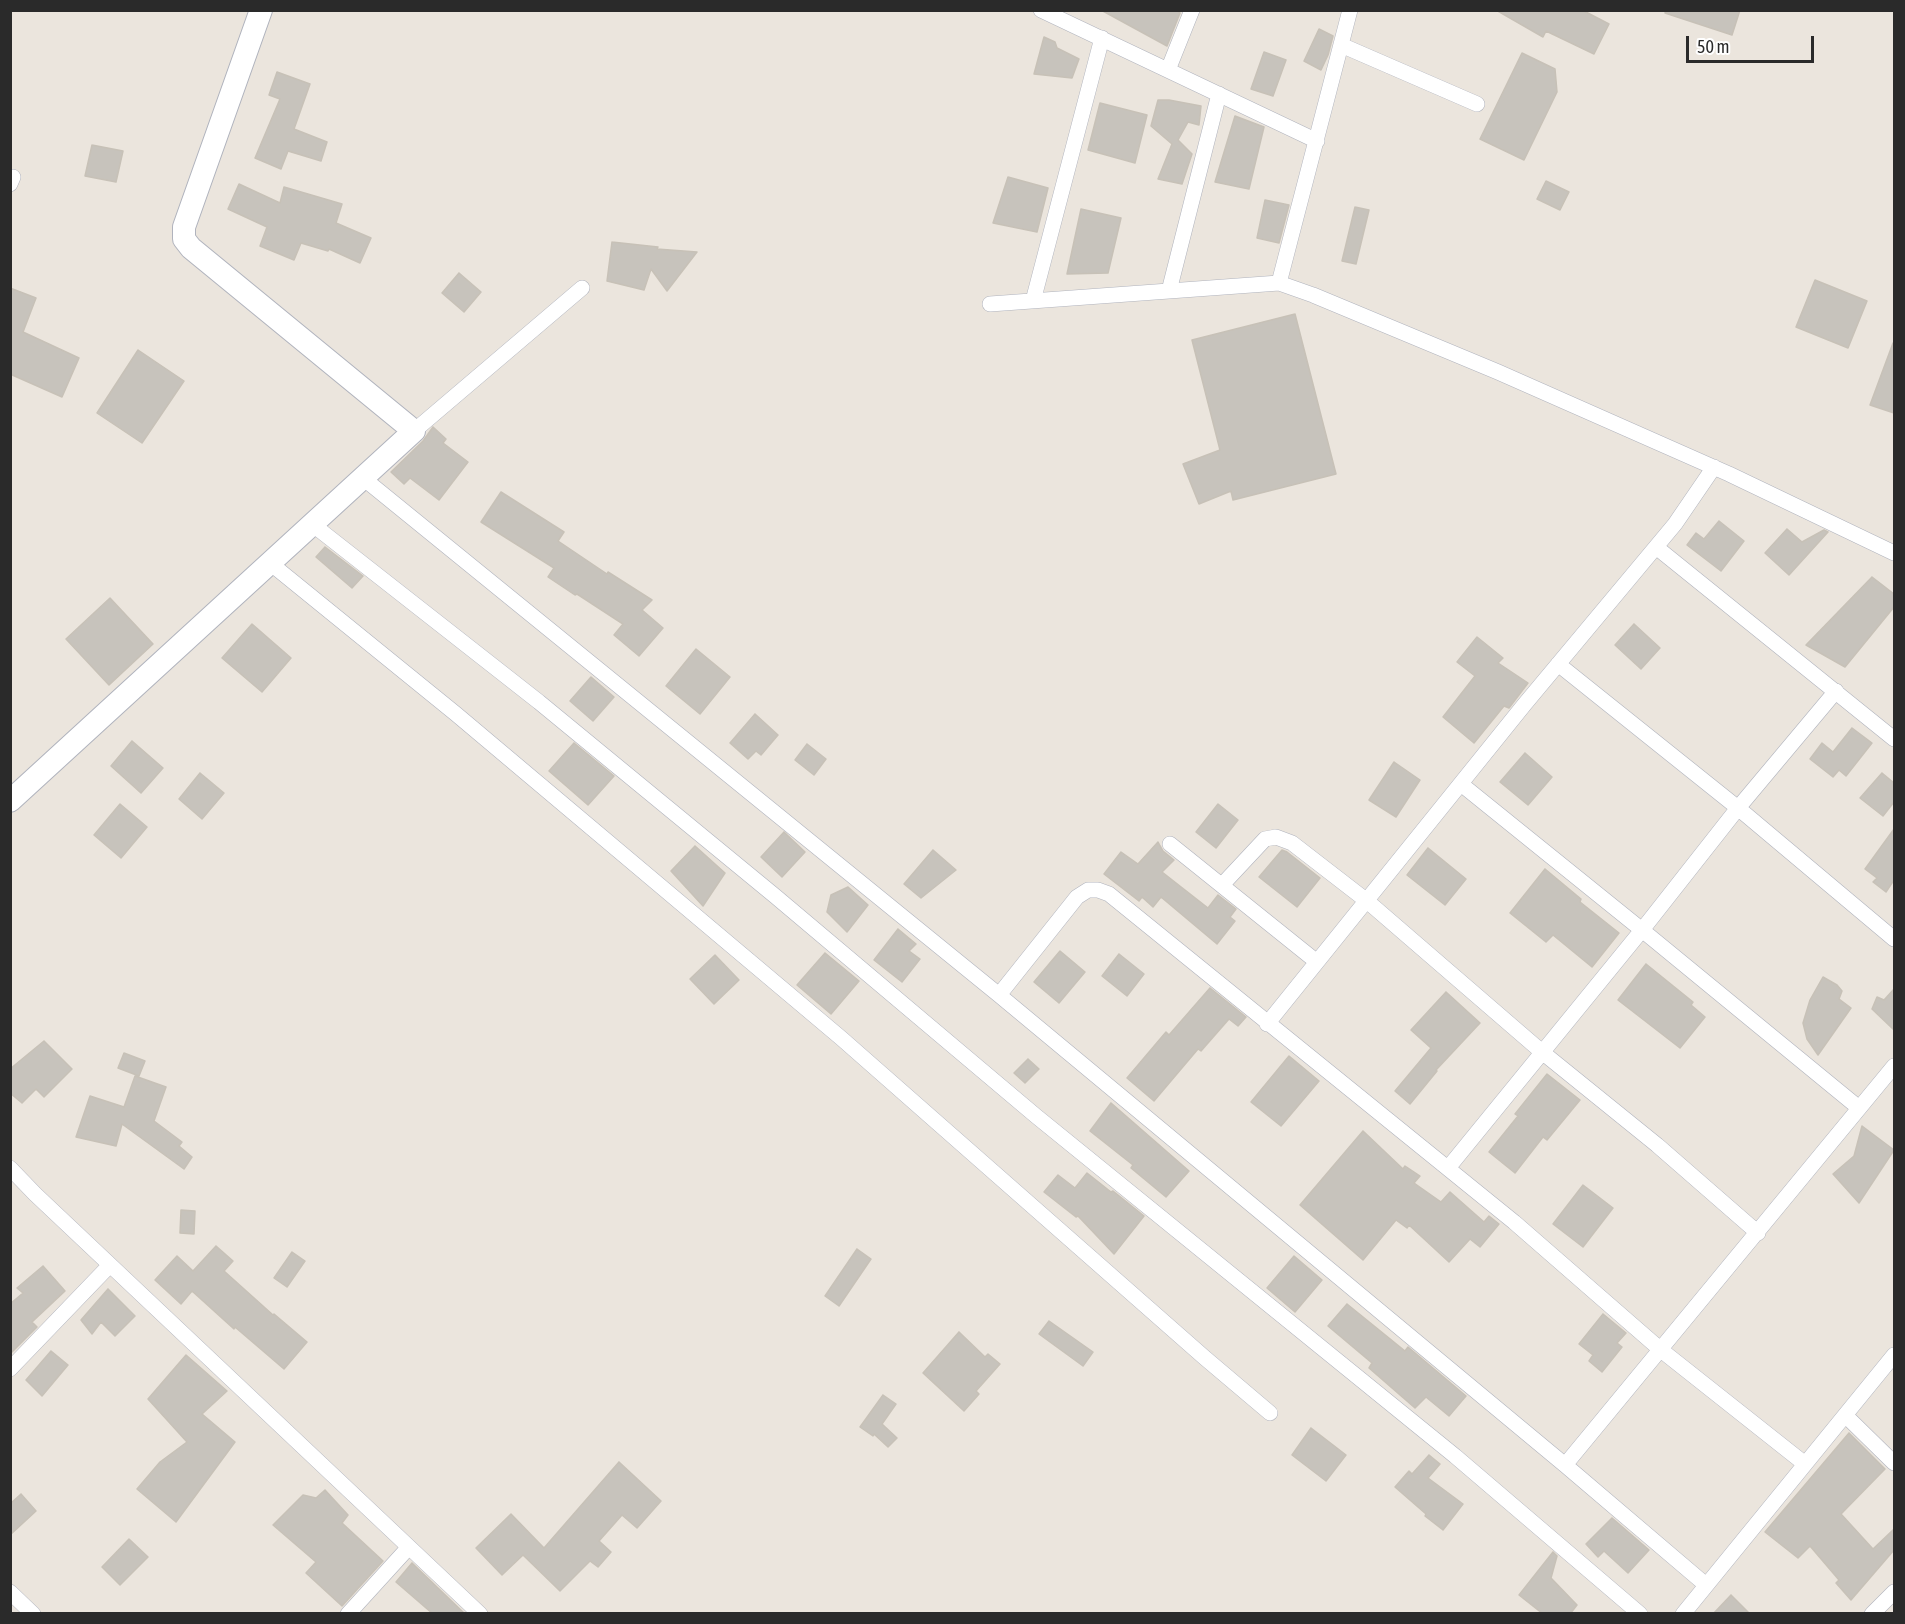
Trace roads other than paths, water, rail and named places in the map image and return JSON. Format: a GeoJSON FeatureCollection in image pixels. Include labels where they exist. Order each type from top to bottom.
{"type":"FeatureCollection","features":[{"type":"Feature","properties":{"kind":"street"},"geometry":{"type":"LineString","coordinates":[[261,10],[184,227],[184,239],[190,248],[414,430]]}},
{"type":"Feature","properties":{"kind":"street"},"geometry":{"type":"LineString","coordinates":[[1168,70],[1192,10]]}},
{"type":"Feature","properties":{"kind":"street"},"geometry":{"type":"LineString","coordinates":[[1279,283],[1350,10]]}},
{"type":"Feature","properties":{"kind":"street"},"geometry":{"type":"LineString","coordinates":[[1049,12],[1317,141]]}},
{"type":"Feature","properties":{"kind":"street"},"geometry":{"type":"LineString","coordinates":[[1034,301],[1102,38]]}},
{"type":"Feature","properties":{"kind":"street"},"geometry":{"type":"LineString","coordinates":[[1341,45],[1477,104]]}},
{"type":"Feature","properties":{"kind":"street"},"geometry":{"type":"LineString","coordinates":[[1169,291],[1219,94]]}},
{"type":"Feature","properties":{"kind":"street"},"geometry":{"type":"LineString","coordinates":[[990,304],[1279,283],[1497,372],[1714,467],[1894,553]]}},
{"type":"Feature","properties":{"kind":"street"},"geometry":{"type":"LineString","coordinates":[[10,801],[414,430],[582,288]]}},
{"type":"Feature","properties":{"kind":"street"},"geometry":{"type":"LineString","coordinates":[[1268,1023],[1558,664],[1675,524],[1714,467]]}},
{"type":"Feature","properties":{"kind":"street"},"geometry":{"type":"LineString","coordinates":[[363,477],[999,995],[1706,1585]]}},
{"type":"Feature","properties":{"kind":"street"},"geometry":{"type":"LineString","coordinates":[[312,524],[593,747],[775,896],[1036,1116],[1455,1456],[1640,1614]]}},
{"type":"Feature","properties":{"kind":"street"},"geometry":{"type":"LineString","coordinates":[[1656,547],[1894,739]]}},
{"type":"Feature","properties":{"kind":"street"},"geometry":{"type":"LineString","coordinates":[[270,563],[456,714],[832,1030],[1270,1413]]}},
{"type":"Feature","properties":{"kind":"street"},"geometry":{"type":"LineString","coordinates":[[1558,664],[1738,808],[1894,939]]}},
{"type":"Feature","properties":{"kind":"street"},"geometry":{"type":"LineString","coordinates":[[1448,1168],[1738,808],[1836,691]]}},
{"type":"Feature","properties":{"kind":"street"},"geometry":{"type":"LineString","coordinates":[[1461,784],[1859,1108]]}},
{"type":"Feature","properties":{"kind":"street"},"geometry":{"type":"LineString","coordinates":[[1222,885],[1265,839],[1276,837],[1292,843],[1367,901],[1542,1052],[1657,1145],[1758,1233]]}},
{"type":"Feature","properties":{"kind":"street"},"geometry":{"type":"LineString","coordinates":[[1170,844],[1317,962]]}},
{"type":"Feature","properties":{"kind":"street"},"geometry":{"type":"LineString","coordinates":[[999,995],[1077,897],[1088,890],[1098,890],[1109,894],[1514,1222],[1661,1350],[1805,1464]]}},
{"type":"Feature","properties":{"kind":"street"},"geometry":{"type":"LineString","coordinates":[[1565,1466],[1894,1066]]}},
{"type":"Feature","properties":{"kind":"street"},"geometry":{"type":"LineString","coordinates":[[10,1168],[480,1614]]}},
{"type":"Feature","properties":{"kind":"street"},"geometry":{"type":"LineString","coordinates":[[10,1369],[110,1265]]}},
{"type":"Feature","properties":{"kind":"street"},"geometry":{"type":"LineString","coordinates":[[1683,1614],[1894,1355]]}},
{"type":"Feature","properties":{"kind":"street"},"geometry":{"type":"LineString","coordinates":[[1845,1415],[1894,1463]]}},
{"type":"Feature","properties":{"kind":"street"},"geometry":{"type":"LineString","coordinates":[[348,1614],[409,1547]]}},
{"type":"Feature","properties":{"kind":"street"},"geometry":{"type":"LineString","coordinates":[[10,1592],[33,1614]]}},
{"type":"Feature","properties":{"kind":"street"},"geometry":{"type":"LineString","coordinates":[[1872,1614],[1894,1592]]}}]}
